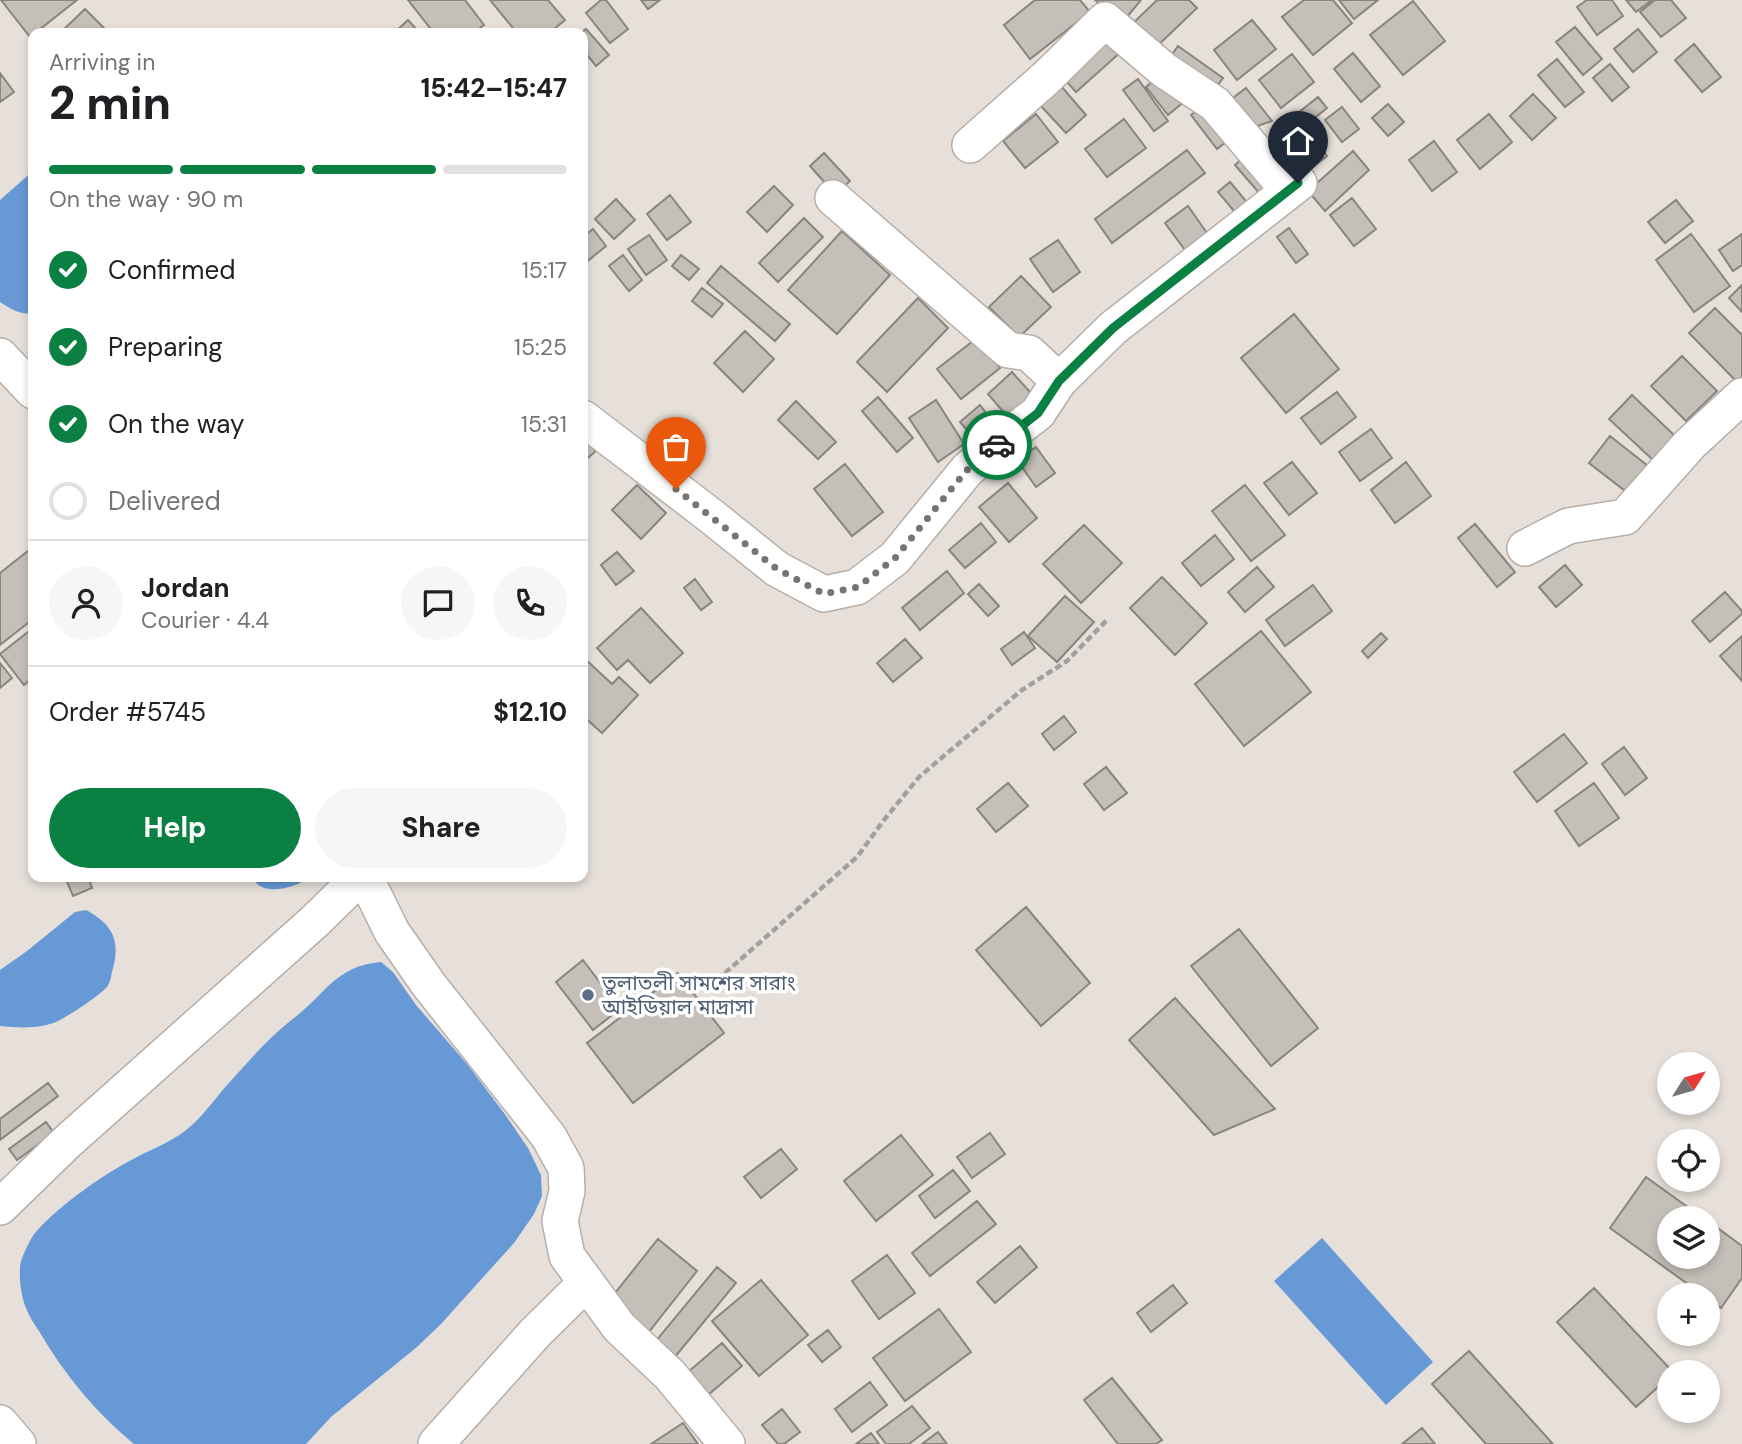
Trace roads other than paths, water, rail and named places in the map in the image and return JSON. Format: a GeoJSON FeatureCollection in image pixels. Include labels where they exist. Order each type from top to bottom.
{"type":"FeatureCollection","features":[{"type":"Feature","properties":{"kind":"street"},"geometry":{"type":"LineString","coordinates":[[588,422],[777,569],[824,594],[858,587],[895,558],[967,470],[1038,413],[1059,381],[1113,328],[1294,187],[1215,104],[1164,70],[1105,20],[1046,78],[970,145]]}},
{"type":"Feature","properties":{"kind":"street"},"geometry":{"type":"LineString","coordinates":[[832,198],[1008,350],[1029,353],[1059,381]]}},
{"type":"Feature","properties":{"kind":"street"},"geometry":{"type":"LineString","coordinates":[[0,356],[28,386]]}},
{"type":"Feature","properties":{"kind":"street"},"geometry":{"type":"LineString","coordinates":[[1525,548],[1568,526],[1625,517],[1690,444],[1742,396]]}},
{"type":"Feature","properties":{"kind":"street"},"geometry":{"type":"LineString","coordinates":[[0,1207],[67,1142],[357,882]]}},
{"type":"Feature","properties":{"kind":"street"},"geometry":{"type":"LineString","coordinates":[[365,882],[392,932],[429,985],[549,1137],[566,1168],[567,1191],[560,1220],[567,1256],[619,1327],[670,1375],[726,1444]]}},
{"type":"Feature","properties":{"kind":"street"},"geometry":{"type":"LineString","coordinates":[[436,1444],[536,1332],[586,1283]]}},
{"type":"Feature","properties":{"kind":"street"},"geometry":{"type":"LineString","coordinates":[[0,1423],[18,1444]]}},
{"type":"Feature","properties":{"kind":"water"},"geometry":{"type":"Polygon","coordinates":[[[28,175],[28,313],[16,311],[0,302],[0,200],[28,175]]]}},
{"type":"Feature","properties":{"kind":"water"},"geometry":{"type":"Polygon","coordinates":[[[255,882],[301,882],[279,889],[255,882]]]}},
{"type":"Feature","properties":{"kind":"water"},"geometry":{"type":"Polygon","coordinates":[[[86,910],[103,922],[113,935],[115,961],[107,987],[77,1010],[51,1024],[30,1027],[0,1026],[0,970],[75,912],[86,910]]]}},
{"type":"Feature","properties":{"kind":"water"},"geometry":{"type":"Polygon","coordinates":[[[381,962],[393,972],[416,1005],[467,1064],[528,1148],[541,1175],[542,1196],[534,1214],[514,1243],[441,1324],[331,1417],[306,1444],[134,1444],[82,1392],[30,1317],[20,1285],[21,1261],[29,1242],[56,1212],[83,1191],[124,1164],[173,1139],[192,1125],[267,1041],[332,982],[352,969],[381,962]]]}},
{"type":"Feature","properties":{"kind":"water"},"geometry":{"type":"Polygon","coordinates":[[[1322,1238],[1433,1362],[1386,1405],[1274,1281],[1322,1238]]]}},
{"type":"Feature","properties":{"kind":"place","name":"তুলাতলী সামশের সারাং আইডিয়াল মাদ্রাসা"},"geometry":{"type":"Point","coordinates":[588,995]}}]}
